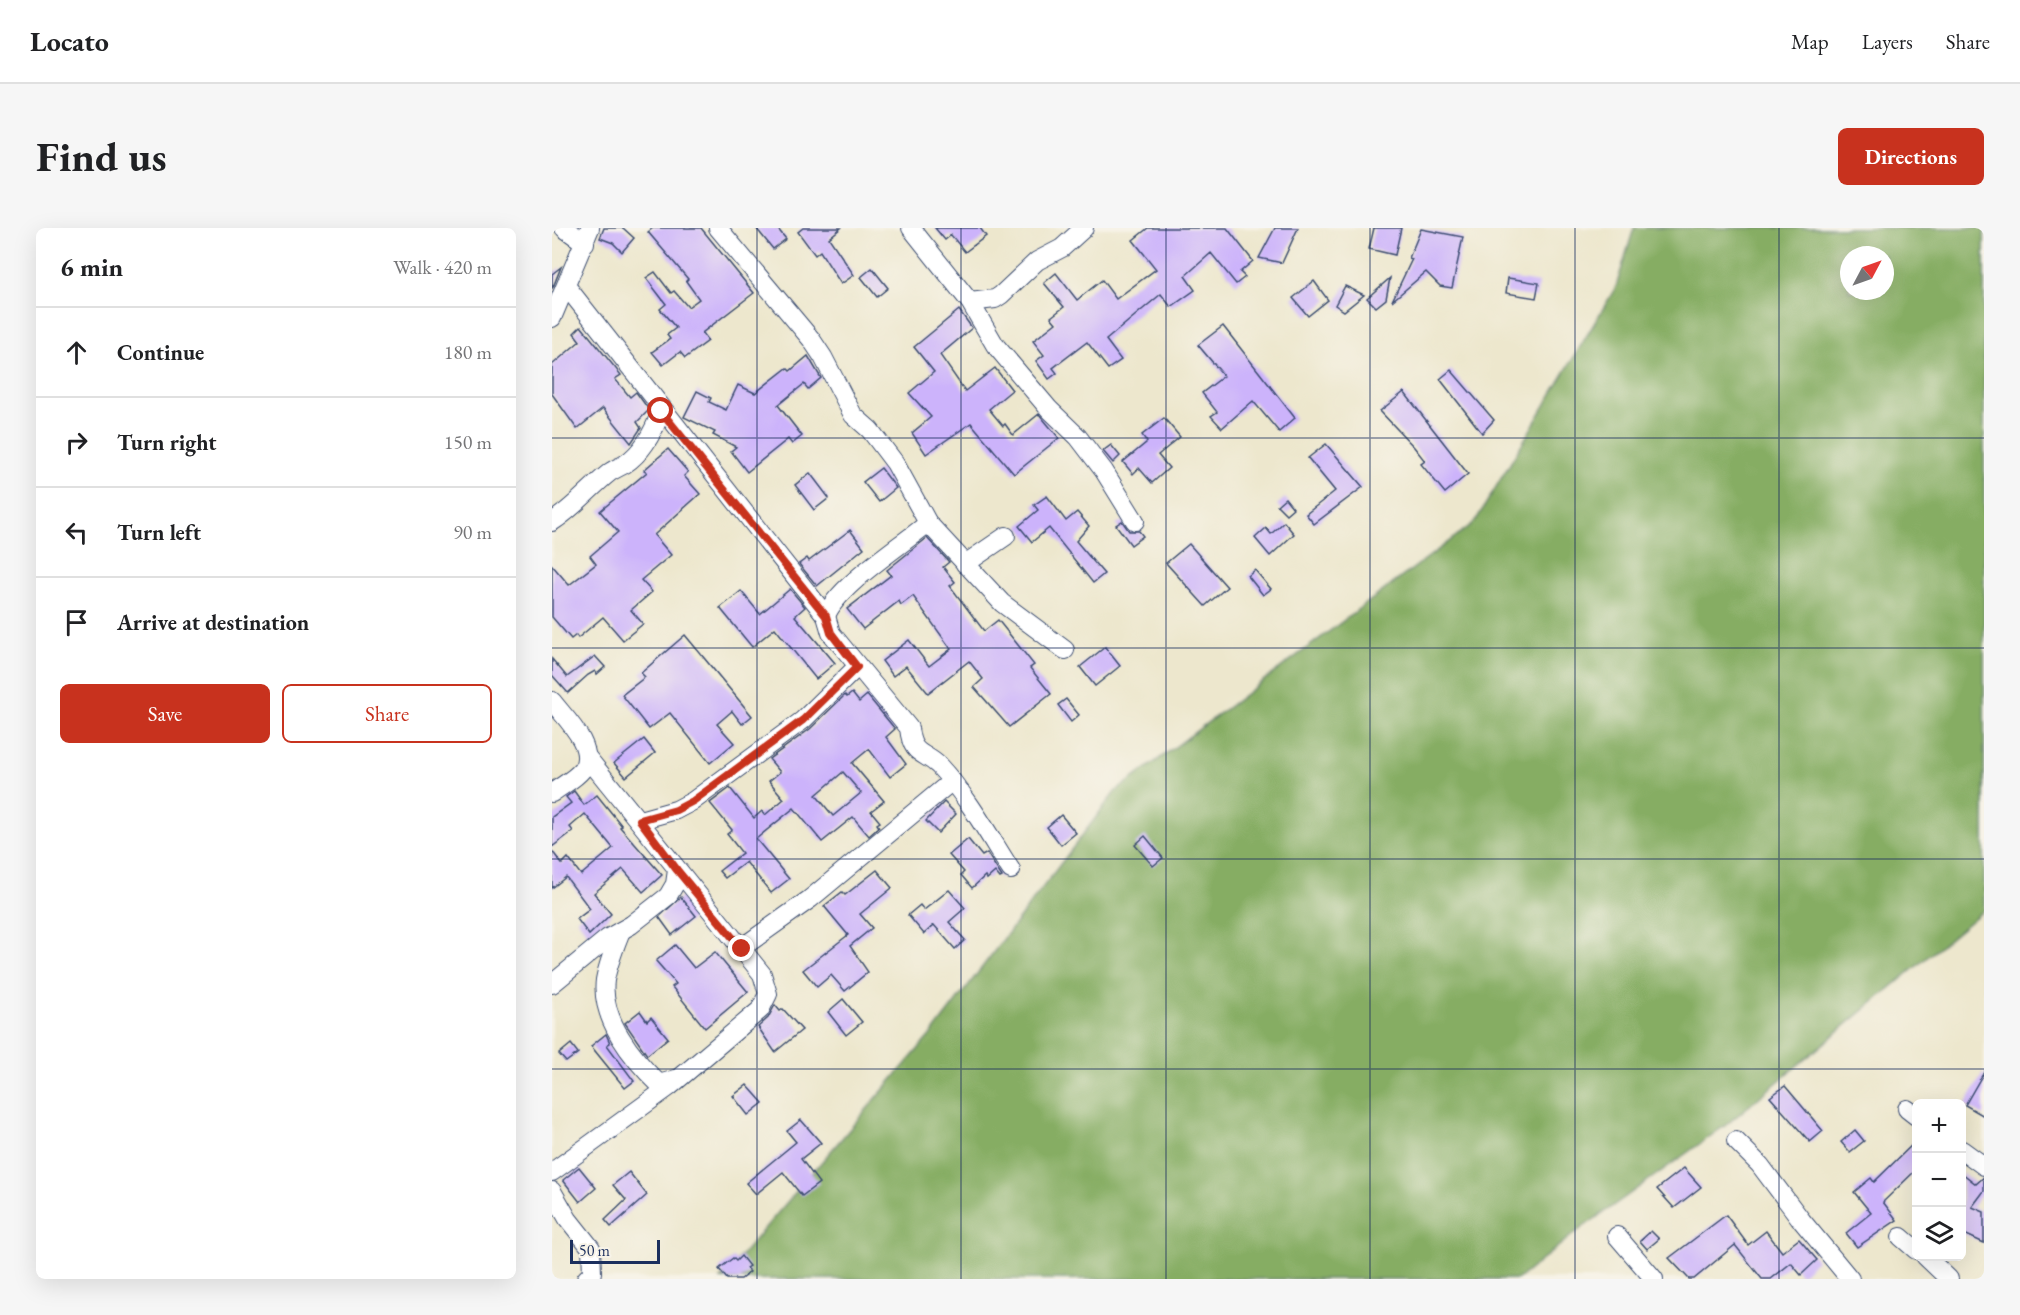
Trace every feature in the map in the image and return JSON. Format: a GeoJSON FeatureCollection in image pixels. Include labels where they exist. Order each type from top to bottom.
{"type":"FeatureCollection","features":[{"type":"Feature","properties":{"kind":"street"},"geometry":{"type":"LineString","coordinates":[[552,318],[587,236],[564,228]]}},
{"type":"Feature","properties":{"kind":"street"},"geometry":{"type":"LineString","coordinates":[[718,228],[811,339],[853,415],[870,430],[895,463],[928,524],[1002,603],[1065,650]]}},
{"type":"Feature","properties":{"kind":"street"},"geometry":{"type":"LineString","coordinates":[[911,228],[970,302],[995,345],[1049,409],[1078,437],[1104,471],[1136,521]]}},
{"type":"Feature","properties":{"kind":"street"},"geometry":{"type":"LineString","coordinates":[[970,302],[995,299],[1037,261],[1062,248],[1084,228]]}},
{"type":"Feature","properties":{"kind":"street"},"geometry":{"type":"LineString","coordinates":[[567,287],[661,411],[826,616],[831,633],[857,667],[877,686],[909,728],[911,741],[921,756],[934,762],[964,794],[1011,870]]}},
{"type":"Feature","properties":{"kind":"street"},"geometry":{"type":"LineString","coordinates":[[552,522],[571,510],[609,472],[626,463],[645,444],[656,427],[661,411]]}},
{"type":"Feature","properties":{"kind":"street"},"geometry":{"type":"LineString","coordinates":[[826,616],[830,606],[850,585],[928,524]]}},
{"type":"Feature","properties":{"kind":"street"},"geometry":{"type":"LineString","coordinates":[[965,564],[1006,536]]}},
{"type":"Feature","properties":{"kind":"street"},"geometry":{"type":"LineString","coordinates":[[640,820],[676,810],[693,801],[803,720],[857,667]]}},
{"type":"Feature","properties":{"kind":"street"},"geometry":{"type":"LineString","coordinates":[[552,701],[582,741],[587,757],[762,974],[768,994],[760,1010],[676,1079],[552,1172]]}},
{"type":"Feature","properties":{"kind":"street"},"geometry":{"type":"LineString","coordinates":[[552,793],[582,770],[587,757]]}},
{"type":"Feature","properties":{"kind":"street"},"geometry":{"type":"LineString","coordinates":[[747,944],[810,899],[952,781]]}},
{"type":"Feature","properties":{"kind":"street"},"geometry":{"type":"LineString","coordinates":[[552,984],[668,896],[675,884],[677,870]]}},
{"type":"Feature","properties":{"kind":"street"},"geometry":{"type":"LineString","coordinates":[[621,931],[605,978],[605,997],[610,1016],[631,1053],[659,1084],[676,1079]]}},
{"type":"Feature","properties":{"kind":"street"},"geometry":{"type":"LineString","coordinates":[[1736,1141],[1760,1165],[1850,1279]]}},
{"type":"Feature","properties":{"kind":"street"},"geometry":{"type":"LineString","coordinates":[[1966,1152],[1984,1166]]}},
{"type":"Feature","properties":{"kind":"street"},"geometry":{"type":"LineString","coordinates":[[552,1191],[568,1219],[591,1248],[592,1273],[586,1279]]}},
{"type":"Feature","properties":{"kind":"street"},"geometry":{"type":"LineString","coordinates":[[1617,1236],[1654,1279]]}},
{"type":"Feature","properties":{"kind":"street"},"geometry":{"type":"LineString","coordinates":[[1901,1237],[1912,1246]]}},
{"type":"Feature","properties":{"kind":"street"},"geometry":{"type":"LineString","coordinates":[[1929,1261],[1949,1279]]}},
{"type":"Feature","properties":{"kind":"green space"},"geometry":{"type":"Polygon","coordinates":[[[1634,228],[1984,228],[1984,910],[1726,1125],[1575,1233],[1518,1279],[721,1279],[933,1032],[1115,792],[1475,522],[1616,287],[1634,228]]]}},
{"type":"Feature","properties":{"kind":"building"},"geometry":{"type":"Polygon","coordinates":[[[604,228],[623,228],[634,238],[622,252],[613,243],[600,238],[604,228]]]}},
{"type":"Feature","properties":{"kind":"building"},"geometry":{"type":"Polygon","coordinates":[[[653,228],[701,228],[754,293],[702,333],[708,341],[685,358],[680,352],[663,365],[652,352],[670,339],[667,335],[676,328],[660,309],[666,304],[646,278],[655,272],[671,293],[674,291],[688,307],[699,299],[686,281],[688,279],[648,232],[653,228]]]}},
{"type":"Feature","properties":{"kind":"building"},"geometry":{"type":"Polygon","coordinates":[[[756,228],[777,228],[786,239],[773,249],[756,228]]]}},
{"type":"Feature","properties":{"kind":"building"},"geometry":{"type":"Polygon","coordinates":[[[803,228],[841,228],[829,238],[854,275],[841,284],[820,251],[815,255],[798,232],[803,228]]]}},
{"type":"Feature","properties":{"kind":"building"},"geometry":{"type":"Polygon","coordinates":[[[935,228],[980,228],[986,236],[965,252],[951,235],[945,240],[935,228]]]}},
{"type":"Feature","properties":{"kind":"building"},"geometry":{"type":"Polygon","coordinates":[[[1148,228],[1227,228],[1253,261],[1240,272],[1245,277],[1236,284],[1211,253],[1185,276],[1195,290],[1171,307],[1161,294],[1106,340],[1121,360],[1108,369],[1087,342],[1053,368],[1057,373],[1049,379],[1036,361],[1044,355],[1033,341],[1056,323],[1051,317],[1064,307],[1044,283],[1056,273],[1077,300],[1102,280],[1116,299],[1156,269],[1133,240],[1148,228]]]}},
{"type":"Feature","properties":{"kind":"building"},"geometry":{"type":"Polygon","coordinates":[[[1275,228],[1298,228],[1282,263],[1259,258],[1275,228]]]}},
{"type":"Feature","properties":{"kind":"building"},"geometry":{"type":"Polygon","coordinates":[[[1374,228],[1401,228],[1395,255],[1369,249],[1374,228]]]}},
{"type":"Feature","properties":{"kind":"building"},"geometry":{"type":"Polygon","coordinates":[[[1421,229],[1463,237],[1452,288],[1440,286],[1426,272],[1392,301],[1412,259],[1409,258],[1421,229]]]}},
{"type":"Feature","properties":{"kind":"building"},"geometry":{"type":"Polygon","coordinates":[[[561,267],[553,287],[552,288],[552,274],[561,267]]]}},
{"type":"Feature","properties":{"kind":"building"},"geometry":{"type":"Polygon","coordinates":[[[872,268],[888,288],[877,297],[861,277],[872,268]]]}},
{"type":"Feature","properties":{"kind":"building"},"geometry":{"type":"Polygon","coordinates":[[[1390,278],[1386,299],[1376,307],[1367,298],[1390,278]]]}},
{"type":"Feature","properties":{"kind":"building"},"geometry":{"type":"Polygon","coordinates":[[[1508,278],[1539,283],[1536,298],[1506,293],[1508,278]]]}},
{"type":"Feature","properties":{"kind":"building"},"geometry":{"type":"Polygon","coordinates":[[[1314,281],[1328,300],[1308,316],[1293,298],[1314,281]]]}},
{"type":"Feature","properties":{"kind":"building"},"geometry":{"type":"Polygon","coordinates":[[[1345,286],[1364,295],[1344,311],[1335,305],[1345,286]]]}},
{"type":"Feature","properties":{"kind":"building"},"geometry":{"type":"Polygon","coordinates":[[[959,310],[972,328],[940,355],[965,391],[995,368],[1012,390],[989,409],[1003,426],[1005,424],[1013,435],[1039,414],[1059,438],[1014,474],[971,423],[926,454],[912,433],[931,417],[909,393],[934,372],[914,347],[959,310]]]}},
{"type":"Feature","properties":{"kind":"building"},"geometry":{"type":"Polygon","coordinates":[[[581,326],[621,375],[615,379],[630,397],[636,392],[649,410],[637,422],[641,428],[631,443],[603,408],[577,429],[552,394],[552,365],[580,341],[574,333],[581,326]]]}},
{"type":"Feature","properties":{"kind":"building"},"geometry":{"type":"Polygon","coordinates":[[[1223,326],[1295,418],[1279,432],[1253,401],[1222,428],[1211,416],[1217,412],[1202,393],[1224,376],[1198,345],[1223,326]]]}},
{"type":"Feature","properties":{"kind":"building"},"geometry":{"type":"Polygon","coordinates":[[[808,356],[821,378],[808,389],[804,384],[778,405],[802,436],[792,444],[788,439],[747,472],[731,451],[736,447],[713,435],[715,432],[684,417],[697,391],[711,398],[709,402],[726,410],[738,385],[755,393],[787,368],[790,371],[808,356]]]}},
{"type":"Feature","properties":{"kind":"building"},"geometry":{"type":"Polygon","coordinates":[[[1451,370],[1494,420],[1482,433],[1440,379],[1451,370]]]}},
{"type":"Feature","properties":{"kind":"building"},"geometry":{"type":"Polygon","coordinates":[[[1404,392],[1468,474],[1445,493],[1421,464],[1425,461],[1414,447],[1380,411],[1404,392]]]}},
{"type":"Feature","properties":{"kind":"building"},"geometry":{"type":"Polygon","coordinates":[[[1164,418],[1180,437],[1158,455],[1169,468],[1152,483],[1139,468],[1133,474],[1123,462],[1147,442],[1142,435],[1164,418]]]}},
{"type":"Feature","properties":{"kind":"building"},"geometry":{"type":"Polygon","coordinates":[[[1326,444],[1363,487],[1314,524],[1306,514],[1335,491],[1308,458],[1326,444]]]}},
{"type":"Feature","properties":{"kind":"building"},"geometry":{"type":"Polygon","coordinates":[[[1111,445],[1120,456],[1113,463],[1103,451],[1111,445]]]}},
{"type":"Feature","properties":{"kind":"building"},"geometry":{"type":"Polygon","coordinates":[[[668,449],[688,472],[684,476],[700,494],[654,535],[671,555],[641,580],[652,592],[631,610],[643,624],[623,640],[603,617],[578,638],[576,635],[571,639],[552,617],[552,565],[569,585],[596,564],[590,556],[618,532],[600,511],[647,472],[644,470],[668,449]]]}},
{"type":"Feature","properties":{"kind":"building"},"geometry":{"type":"Polygon","coordinates":[[[881,468],[896,488],[879,502],[863,482],[881,468]]]}},
{"type":"Feature","properties":{"kind":"building"},"geometry":{"type":"Polygon","coordinates":[[[810,473],[829,498],[814,510],[795,485],[810,473]]]}},
{"type":"Feature","properties":{"kind":"building"},"geometry":{"type":"Polygon","coordinates":[[[1047,496],[1066,521],[1077,512],[1089,526],[1076,541],[1104,574],[1093,583],[1049,528],[1032,542],[1019,526],[1038,510],[1034,505],[1047,496]]]}},
{"type":"Feature","properties":{"kind":"building"},"geometry":{"type":"Polygon","coordinates":[[[1285,498],[1293,508],[1286,514],[1277,505],[1285,498]]]}},
{"type":"Feature","properties":{"kind":"building"},"geometry":{"type":"Polygon","coordinates":[[[1122,521],[1129,531],[1139,531],[1143,536],[1131,545],[1116,525],[1122,521]]]}},
{"type":"Feature","properties":{"kind":"building"},"geometry":{"type":"Polygon","coordinates":[[[1284,522],[1294,534],[1270,556],[1255,538],[1266,528],[1271,534],[1284,522]]]}},
{"type":"Feature","properties":{"kind":"building"},"geometry":{"type":"Polygon","coordinates":[[[850,530],[864,548],[817,586],[799,564],[807,558],[809,561],[850,530]]]}},
{"type":"Feature","properties":{"kind":"building"},"geometry":{"type":"Polygon","coordinates":[[[927,538],[949,562],[943,567],[955,582],[950,586],[984,631],[998,620],[1034,665],[1030,668],[1051,694],[1009,727],[974,687],[983,679],[969,661],[928,693],[906,666],[893,676],[882,661],[909,640],[929,666],[951,649],[913,596],[901,605],[899,601],[863,629],[847,609],[891,575],[887,570],[927,538]]]}},
{"type":"Feature","properties":{"kind":"building"},"geometry":{"type":"Polygon","coordinates":[[[1189,544],[1227,587],[1205,606],[1166,563],[1189,544]]]}},
{"type":"Feature","properties":{"kind":"building"},"geometry":{"type":"Polygon","coordinates":[[[1255,570],[1271,589],[1263,595],[1248,576],[1255,570]]]}},
{"type":"Feature","properties":{"kind":"building"},"geometry":{"type":"Polygon","coordinates":[[[790,589],[805,607],[795,616],[835,663],[816,679],[775,628],[752,647],[720,608],[741,591],[760,614],[790,589]]]}},
{"type":"Feature","properties":{"kind":"building"},"geometry":{"type":"Polygon","coordinates":[[[685,635],[752,716],[742,724],[732,711],[717,724],[734,743],[710,763],[670,713],[649,729],[622,695],[645,677],[641,673],[685,635]]]}},
{"type":"Feature","properties":{"kind":"building"},"geometry":{"type":"Polygon","coordinates":[[[1105,647],[1120,666],[1095,686],[1080,667],[1105,647]]]}},
{"type":"Feature","properties":{"kind":"building"},"geometry":{"type":"Polygon","coordinates":[[[595,656],[605,667],[597,674],[595,671],[588,675],[568,693],[552,675],[552,659],[567,677],[595,656]]]}},
{"type":"Feature","properties":{"kind":"building"},"geometry":{"type":"Polygon","coordinates":[[[852,693],[859,702],[867,695],[895,729],[886,737],[906,764],[890,777],[869,749],[852,763],[884,801],[871,811],[880,822],[877,824],[879,827],[869,836],[853,817],[822,842],[794,808],[756,839],[789,879],[771,893],[746,862],[725,878],[719,871],[742,853],[727,834],[732,830],[710,803],[730,788],[754,818],[762,811],[765,815],[784,799],[769,781],[780,772],[769,759],[810,729],[845,695],[847,697],[852,693]],[[843,772],[816,795],[833,816],[861,793],[843,772]]]}},
{"type":"Feature","properties":{"kind":"building"},"geometry":{"type":"Polygon","coordinates":[[[1066,699],[1079,715],[1071,722],[1058,705],[1066,699]]]}},
{"type":"Feature","properties":{"kind":"building"},"geometry":{"type":"Polygon","coordinates":[[[644,739],[655,753],[626,777],[614,763],[644,739]]]}},
{"type":"Feature","properties":{"kind":"building"},"geometry":{"type":"Polygon","coordinates":[[[574,791],[584,805],[597,795],[622,826],[620,827],[662,875],[643,892],[623,869],[594,893],[611,914],[589,935],[577,919],[590,909],[566,877],[552,888],[552,851],[562,864],[568,858],[581,875],[613,848],[585,814],[570,827],[573,831],[552,847],[552,817],[571,803],[566,797],[574,791]]]}},
{"type":"Feature","properties":{"kind":"building"},"geometry":{"type":"Polygon","coordinates":[[[944,802],[956,814],[938,833],[926,821],[944,802]]]}},
{"type":"Feature","properties":{"kind":"building"},"geometry":{"type":"Polygon","coordinates":[[[1061,815],[1076,833],[1061,845],[1047,827],[1061,815]]]}},
{"type":"Feature","properties":{"kind":"building"},"geometry":{"type":"Polygon","coordinates":[[[1145,836],[1163,858],[1153,866],[1135,845],[1145,836]]]}},
{"type":"Feature","properties":{"kind":"building"},"geometry":{"type":"Polygon","coordinates":[[[968,839],[982,856],[987,853],[1002,877],[1000,878],[995,872],[987,879],[985,876],[972,888],[961,875],[964,872],[949,855],[968,839]]]}},
{"type":"Feature","properties":{"kind":"building"},"geometry":{"type":"Polygon","coordinates":[[[877,870],[892,888],[860,914],[872,928],[850,946],[868,972],[845,991],[831,975],[817,987],[803,970],[848,935],[824,906],[842,892],[845,895],[877,870]]]}},
{"type":"Feature","properties":{"kind":"building"},"geometry":{"type":"Polygon","coordinates":[[[949,890],[965,908],[949,922],[965,940],[955,949],[934,925],[924,934],[908,915],[920,905],[924,910],[949,890]]]}},
{"type":"Feature","properties":{"kind":"building"},"geometry":{"type":"Polygon","coordinates":[[[681,897],[696,916],[672,935],[659,917],[681,897]]]}},
{"type":"Feature","properties":{"kind":"building"},"geometry":{"type":"Polygon","coordinates":[[[675,945],[694,968],[715,952],[748,992],[705,1028],[672,987],[676,984],[656,961],[675,945]]]}},
{"type":"Feature","properties":{"kind":"building"},"geometry":{"type":"Polygon","coordinates":[[[843,999],[862,1022],[846,1035],[828,1012],[843,999]]]}},
{"type":"Feature","properties":{"kind":"building"},"geometry":{"type":"Polygon","coordinates":[[[775,1005],[780,1011],[783,1009],[802,1030],[775,1052],[758,1027],[768,1018],[775,1005]]]}},
{"type":"Feature","properties":{"kind":"building"},"geometry":{"type":"Polygon","coordinates":[[[640,1011],[647,1021],[651,1017],[668,1038],[647,1055],[625,1023],[640,1011]]]}},
{"type":"Feature","properties":{"kind":"building"},"geometry":{"type":"Polygon","coordinates":[[[606,1034],[610,1043],[607,1045],[634,1081],[625,1088],[591,1046],[606,1034]]]}},
{"type":"Feature","properties":{"kind":"building"},"geometry":{"type":"Polygon","coordinates":[[[571,1044],[578,1053],[566,1062],[559,1054],[571,1044]]]}},
{"type":"Feature","properties":{"kind":"building"},"geometry":{"type":"Polygon","coordinates":[[[1984,1072],[1984,1116],[1966,1106],[1984,1072]]]}},
{"type":"Feature","properties":{"kind":"building"},"geometry":{"type":"Polygon","coordinates":[[[747,1085],[763,1103],[748,1115],[733,1096],[747,1085]]]}},
{"type":"Feature","properties":{"kind":"building"},"geometry":{"type":"Polygon","coordinates":[[[1785,1086],[1823,1131],[1810,1142],[1770,1097],[1785,1086]]]}},
{"type":"Feature","properties":{"kind":"building"},"geometry":{"type":"Polygon","coordinates":[[[801,1120],[821,1143],[801,1159],[819,1183],[802,1196],[783,1172],[756,1194],[746,1183],[796,1142],[787,1131],[801,1120]]]}},
{"type":"Feature","properties":{"kind":"building"},"geometry":{"type":"Polygon","coordinates":[[[1855,1130],[1864,1141],[1850,1152],[1841,1142],[1855,1130]]]}},
{"type":"Feature","properties":{"kind":"building"},"geometry":{"type":"Polygon","coordinates":[[[1912,1145],[1912,1174],[1883,1202],[1897,1220],[1857,1247],[1846,1233],[1871,1213],[1854,1192],[1871,1178],[1874,1182],[1912,1145]]]}},
{"type":"Feature","properties":{"kind":"building"},"geometry":{"type":"Polygon","coordinates":[[[579,1167],[596,1188],[580,1202],[563,1180],[579,1167]]]}},
{"type":"Feature","properties":{"kind":"building"},"geometry":{"type":"Polygon","coordinates":[[[1684,1168],[1701,1187],[1674,1208],[1657,1189],[1684,1168]]]}},
{"type":"Feature","properties":{"kind":"building"},"geometry":{"type":"Polygon","coordinates":[[[629,1172],[647,1195],[611,1227],[605,1220],[626,1200],[613,1185],[629,1172]]]}},
{"type":"Feature","properties":{"kind":"building"},"geometry":{"type":"Polygon","coordinates":[[[1966,1176],[1976,1184],[1984,1177],[1984,1191],[1972,1207],[1984,1212],[1984,1243],[1966,1235],[1966,1176]]]}},
{"type":"Feature","properties":{"kind":"building"},"geometry":{"type":"Polygon","coordinates":[[[1726,1215],[1748,1245],[1766,1231],[1782,1252],[1799,1239],[1817,1260],[1801,1275],[1791,1263],[1771,1279],[1762,1279],[1735,1245],[1694,1279],[1689,1279],[1669,1258],[1726,1215]]]}},
{"type":"Feature","properties":{"kind":"building"},"geometry":{"type":"Polygon","coordinates":[[[1651,1231],[1659,1239],[1647,1249],[1640,1241],[1651,1231]]]}},
{"type":"Feature","properties":{"kind":"building"},"geometry":{"type":"Polygon","coordinates":[[[741,1256],[749,1266],[746,1268],[750,1272],[741,1279],[727,1279],[719,1269],[733,1258],[736,1261],[741,1256]]]}},
{"type":"Feature","properties":{"kind":"route"},"geometry":{"type":"LineString","coordinates":[[661,411],[826,616],[831,633],[857,667],[803,720],[750,756],[693,801],[676,810],[640,820],[677,870],[742,949]]}}]}
